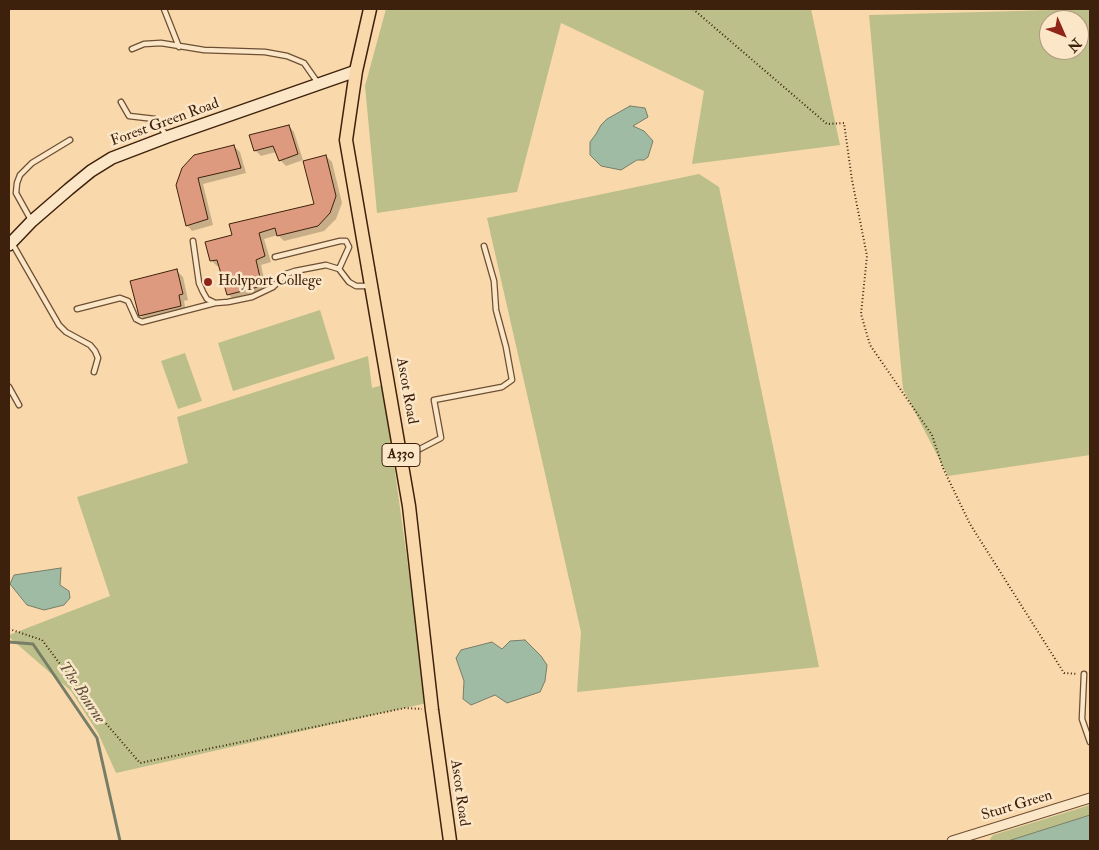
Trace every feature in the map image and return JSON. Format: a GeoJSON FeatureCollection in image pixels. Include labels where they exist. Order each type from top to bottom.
{"type":"FeatureCollection","features":[{"type":"Feature","properties":{"kind":"main road","name":"Ascot Road"},"geometry":{"type":"LineString","coordinates":[[370,9],[356,71],[346,140],[409,506],[432,710],[450,841]]}},
{"type":"Feature","properties":{"kind":"main road","name":"Forest Green Road"},"geometry":{"type":"LineString","coordinates":[[10,244],[32,221],[69,188],[112,158],[356,71]]}},
{"type":"Feature","properties":{"kind":"street","name":"Sturt Green"},"geometry":{"type":"LineString","coordinates":[[952,841],[1090,798]]}},
{"type":"Feature","properties":{"kind":"lane"},"geometry":{"type":"LineString","coordinates":[[164,9],[178,47]]}},
{"type":"Feature","properties":{"kind":"lane"},"geometry":{"type":"LineString","coordinates":[[132,49],[144,44],[161,43],[204,50],[265,52],[287,56],[304,62],[319,84]]}},
{"type":"Feature","properties":{"kind":"lane"},"geometry":{"type":"LineString","coordinates":[[121,102],[128,116],[154,119],[167,137]]}},
{"type":"Feature","properties":{"kind":"lane"},"geometry":{"type":"LineString","coordinates":[[32,221],[16,193],[20,175],[32,163],[70,140]]}},
{"type":"Feature","properties":{"kind":"lane"},"geometry":{"type":"LineString","coordinates":[[193,241],[202,292],[207,299],[215,303]]}},
{"type":"Feature","properties":{"kind":"lane"},"geometry":{"type":"LineString","coordinates":[[275,257],[346,241],[349,247],[339,269]]}},
{"type":"Feature","properties":{"kind":"lane"},"geometry":{"type":"LineString","coordinates":[[10,244],[59,325],[66,332],[95,351],[98,358],[94,372]]}},
{"type":"Feature","properties":{"kind":"lane"},"geometry":{"type":"LineString","coordinates":[[401,455],[416,451],[441,438],[434,400],[502,388],[512,380],[506,347],[496,310],[494,281],[484,246]]}},
{"type":"Feature","properties":{"kind":"lane"},"geometry":{"type":"LineString","coordinates":[[77,309],[120,298],[128,301],[136,319],[142,322],[215,303],[252,297],[273,287],[286,274],[326,264],[339,269],[349,282],[356,286],[371,286]]}},
{"type":"Feature","properties":{"kind":"lane"},"geometry":{"type":"LineString","coordinates":[[9,387],[19,405]]}},
{"type":"Feature","properties":{"kind":"lane"},"geometry":{"type":"LineString","coordinates":[[1084,674],[1082,719],[1090,742]]}},
{"type":"Feature","properties":{"kind":"path"},"geometry":{"type":"LineString","coordinates":[[693,9],[827,124],[844,124],[852,180],[867,256],[861,314],[870,345],[932,435],[943,468],[970,524],[1064,673],[1084,674]]}},
{"type":"Feature","properties":{"kind":"path"},"geometry":{"type":"LineString","coordinates":[[9,630],[42,640],[97,714],[140,764],[404,708],[432,710]]}},
{"type":"Feature","properties":{"kind":"green space"},"geometry":{"type":"Polygon","coordinates":[[[386,9],[811,9],[840,145],[692,164],[704,91],[561,23],[517,192],[377,213],[365,86],[386,9]]]}},
{"type":"Feature","properties":{"kind":"green space"},"geometry":{"type":"Polygon","coordinates":[[[1090,9],[1090,455],[948,476],[903,389],[869,15],[1039,10],[1039,60],[1089,60],[1089,10],[1053,10],[1090,9]]]}},
{"type":"Feature","properties":{"kind":"green space"},"geometry":{"type":"Polygon","coordinates":[[[699,174],[719,187],[819,667],[577,692],[581,632],[487,218],[699,174]]]}},
{"type":"Feature","properties":{"kind":"green space"},"geometry":{"type":"Polygon","coordinates":[[[320,310],[335,359],[233,391],[218,343],[320,310]]]}},
{"type":"Feature","properties":{"kind":"green space"},"geometry":{"type":"Polygon","coordinates":[[[185,353],[202,401],[178,409],[161,361],[185,353]]]}},
{"type":"Feature","properties":{"kind":"green space"},"geometry":{"type":"Polygon","coordinates":[[[368,356],[372,388],[383,385],[427,703],[116,773],[98,733],[71,691],[9,637],[9,635],[110,596],[77,497],[188,463],[177,417],[368,356]]]}},
{"type":"Feature","properties":{"kind":"green space"},"geometry":{"type":"Polygon","coordinates":[[[1090,805],[1090,815],[1008,841],[990,841],[993,835],[1090,805]]]}},
{"type":"Feature","properties":{"kind":"shaded area"},"geometry":{"type":"Polygon","coordinates":[[[630,106],[645,108],[648,117],[633,126],[644,131],[653,141],[648,157],[644,160],[637,160],[621,170],[601,166],[590,155],[590,142],[607,119],[630,106]]]}},
{"type":"Feature","properties":{"kind":"shaded area"},"geometry":{"type":"Polygon","coordinates":[[[61,568],[60,585],[69,591],[70,598],[64,605],[44,610],[27,605],[10,584],[14,575],[61,568]]]}},
{"type":"Feature","properties":{"kind":"shaded area"},"geometry":{"type":"Polygon","coordinates":[[[525,640],[547,665],[545,681],[540,692],[507,703],[495,695],[471,705],[463,699],[464,681],[456,658],[461,650],[492,642],[502,649],[510,641],[525,640]]]}},
{"type":"Feature","properties":{"kind":"shaded area"},"geometry":{"type":"Polygon","coordinates":[[[1090,815],[1090,841],[1008,841],[1090,815]]]}},
{"type":"Feature","properties":{"kind":"building"},"geometry":{"type":"Polygon","coordinates":[[[289,125],[298,154],[279,161],[273,146],[254,151],[249,135],[289,125]]]}},
{"type":"Feature","properties":{"kind":"building"},"geometry":{"type":"Polygon","coordinates":[[[234,145],[241,168],[198,178],[208,219],[186,226],[176,185],[182,168],[194,155],[234,145]]]}},
{"type":"Feature","properties":{"kind":"building"},"geometry":{"type":"Polygon","coordinates":[[[326,155],[336,196],[330,213],[318,226],[277,236],[275,228],[259,233],[265,256],[256,260],[262,286],[227,295],[217,260],[210,261],[205,242],[232,235],[229,224],[314,204],[303,161],[326,155]]]}},
{"type":"Feature","properties":{"kind":"building"},"geometry":{"type":"Polygon","coordinates":[[[177,269],[183,294],[179,295],[181,306],[139,316],[130,281],[177,269]]]}},
{"type":"Feature","properties":{"kind":"waterway","name":"The Bourne"},"geometry":{"type":"LineString","coordinates":[[9,642],[33,644],[97,738],[120,841]]}},
{"type":"Feature","properties":{"kind":"place","name":"Holyport College"},"geometry":{"type":"Point","coordinates":[208,282]}}]}
